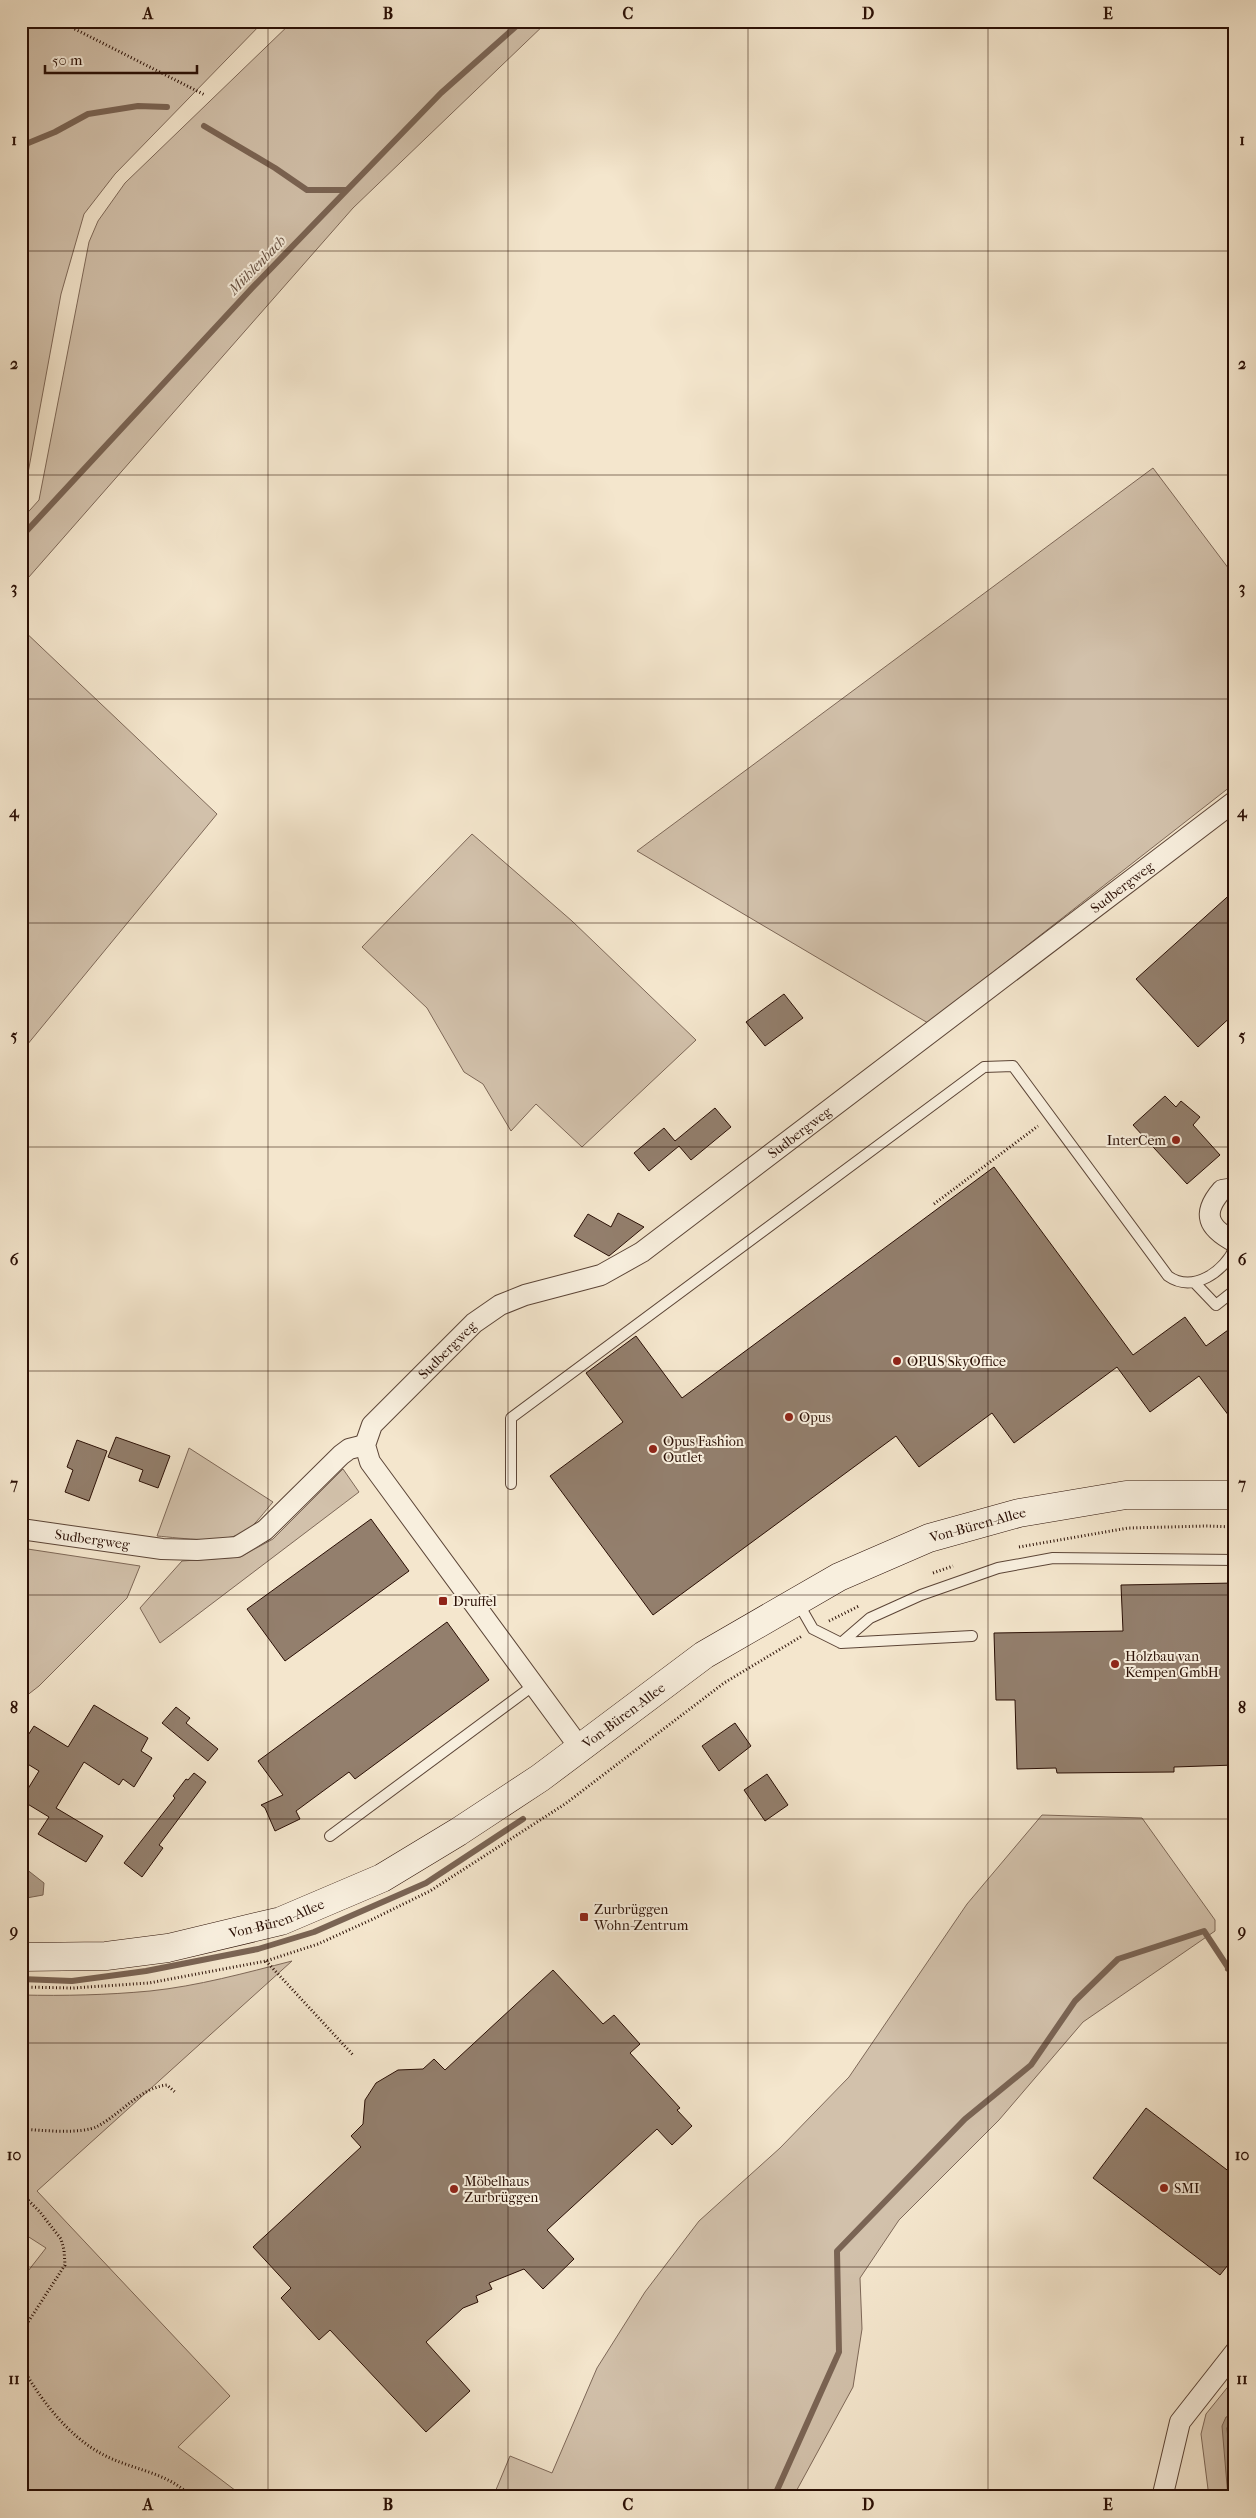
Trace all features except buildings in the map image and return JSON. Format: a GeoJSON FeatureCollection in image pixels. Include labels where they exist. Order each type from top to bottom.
{"type":"FeatureCollection","features":[{"type":"Feature","properties":{"kind":"street","name":"Sudbergweg"},"geometry":{"type":"LineString","coordinates":[[21,1529],[162,1549],[197,1550],[237,1547],[265,1530],[341,1455],[349,1449],[365,1445],[372,1425],[474,1323],[500,1305],[525,1295],[601,1275],[642,1252],[1235,801]]}},
{"type":"Feature","properties":{"kind":"street"},"geometry":{"type":"LineString","coordinates":[[1235,1188],[1222,1190],[1210,1203],[1209,1216],[1220,1234],[1235,1242]]}},
{"type":"Feature","properties":{"kind":"street"},"geometry":{"type":"LineString","coordinates":[[365,1445],[370,1462],[580,1748]]}},
{"type":"Feature","properties":{"kind":"street","name":"Von-Büren-Allee"},"geometry":{"type":"LineString","coordinates":[[21,1957],[106,1956],[159,1949],[281,1921],[382,1878],[458,1832],[580,1748],[704,1656],[839,1577],[929,1538],[1019,1513],[1126,1495],[1235,1495]]}},
{"type":"Feature","properties":{"kind":"street"},"geometry":{"type":"LineString","coordinates":[[1163,2494],[1180,2422],[1235,2352]]}},
{"type":"Feature","properties":{"kind":"lane"},"geometry":{"type":"LineString","coordinates":[[511,1484],[511,1418],[984,1067],[1013,1066],[1168,1276],[1177,1282],[1194,1282],[1212,1275],[1230,1259],[1235,1247]]}},
{"type":"Feature","properties":{"kind":"lane"},"geometry":{"type":"LineString","coordinates":[[1194,1282],[1216,1305],[1235,1290]]}},
{"type":"Feature","properties":{"kind":"lane"},"geometry":{"type":"LineString","coordinates":[[841,1643],[870,1618],[921,1595],[998,1568],[1053,1558],[1235,1560]]}},
{"type":"Feature","properties":{"kind":"lane"},"geometry":{"type":"LineString","coordinates":[[797,1600],[813,1629],[841,1643],[972,1636]]}},
{"type":"Feature","properties":{"kind":"lane"},"geometry":{"type":"LineString","coordinates":[[330,1836],[534,1685]]}},
{"type":"Feature","properties":{"kind":"path"},"geometry":{"type":"LineString","coordinates":[[59,21],[88,34],[205,95]]}},
{"type":"Feature","properties":{"kind":"path"},"geometry":{"type":"LineString","coordinates":[[934,1204],[1051,1117]]}},
{"type":"Feature","properties":{"kind":"path"},"geometry":{"type":"LineString","coordinates":[[1017,1547],[1128,1528],[1235,1527]]}},
{"type":"Feature","properties":{"kind":"path"},"geometry":{"type":"LineString","coordinates":[[925,1576],[961,1563]]}},
{"type":"Feature","properties":{"kind":"path"},"geometry":{"type":"LineString","coordinates":[[21,1987],[73,1988],[149,1983],[266,1961],[318,1944],[430,1891],[565,1804],[724,1683],[813,1629],[863,1604]]}},
{"type":"Feature","properties":{"kind":"path"},"geometry":{"type":"LineString","coordinates":[[266,1961],[354,2056]]}},
{"type":"Feature","properties":{"kind":"path"},"geometry":{"type":"LineString","coordinates":[[21,2129],[79,2130],[97,2127],[153,2087],[167,2085],[176,2093]]}},
{"type":"Feature","properties":{"kind":"path"},"geometry":{"type":"LineString","coordinates":[[21,2193],[40,2212],[61,2238],[65,2265],[21,2333]]}},
{"type":"Feature","properties":{"kind":"path"},"geometry":{"type":"LineString","coordinates":[[21,2365],[37,2393],[72,2431],[102,2454],[168,2480],[183,2488],[191,2497]]}},
{"type":"Feature","properties":{"kind":"shaded area"},"geometry":{"type":"Polygon","coordinates":[[[21,21],[264,21],[115,174],[84,214],[61,294],[21,511],[21,21]]]}},
{"type":"Feature","properties":{"kind":"shaded area"},"geometry":{"type":"Polygon","coordinates":[[[293,21],[548,21],[353,208],[21,586],[21,520],[39,500],[89,242],[98,221],[125,183],[293,21]]]}},
{"type":"Feature","properties":{"kind":"shaded area"},"geometry":{"type":"Polygon","coordinates":[[[1153,468],[1235,577],[1235,783],[928,1023],[637,851],[1153,468]]]}},
{"type":"Feature","properties":{"kind":"shaded area"},"geometry":{"type":"Polygon","coordinates":[[[21,628],[217,814],[27,1045],[21,1041],[21,628]]]}},
{"type":"Feature","properties":{"kind":"shaded area"},"geometry":{"type":"Polygon","coordinates":[[[472,834],[572,921],[696,1040],[582,1147],[536,1104],[511,1131],[483,1084],[464,1072],[427,1008],[362,947],[472,834]]]}},
{"type":"Feature","properties":{"kind":"shaded area"},"geometry":{"type":"Polygon","coordinates":[[[189,1448],[273,1502],[246,1531],[227,1538],[215,1539],[157,1536],[189,1448]]]}},
{"type":"Feature","properties":{"kind":"shaded area"},"geometry":{"type":"Polygon","coordinates":[[[343,1469],[359,1492],[160,1643],[140,1608],[182,1561],[240,1557],[273,1539],[343,1469]]]}},
{"type":"Feature","properties":{"kind":"shaded area"},"geometry":{"type":"Polygon","coordinates":[[[21,1548],[140,1566],[127,1598],[39,1686],[21,1700],[21,1548]]]}},
{"type":"Feature","properties":{"kind":"shaded area"},"geometry":{"type":"Polygon","coordinates":[[[1042,1815],[1142,1818],[1215,1920],[1215,1931],[1083,2022],[999,2120],[899,2220],[860,2278],[862,2329],[853,2387],[793,2497],[493,2497],[510,2456],[552,2473],[597,2368],[645,2292],[699,2221],[780,2148],[849,2077],[967,1904],[1042,1815]]]}},
{"type":"Feature","properties":{"kind":"shaded area"},"geometry":{"type":"Polygon","coordinates":[[[292,1961],[37,2191],[230,2396],[178,2447],[244,2497],[21,2497],[21,2280],[46,2248],[21,2232],[21,1995],[102,1994],[168,1989],[221,1979],[292,1961]]]}},
{"type":"Feature","properties":{"kind":"shaded area"},"geometry":{"type":"Polygon","coordinates":[[[1235,2378],[1235,2497],[1209,2497],[1201,2434],[1206,2414],[1235,2378]]]}},
{"type":"Feature","properties":{"kind":"water"},"geometry":{"type":"Polygon","coordinates":[[[21,1865],[44,1883],[43,1895],[21,1899],[21,1865]]]}},
{"type":"Feature","properties":{"kind":"water"},"geometry":{"type":"Polygon","coordinates":[[[1235,2414],[1235,2497],[1228,2497],[1222,2426],[1226,2417],[1235,2414]]]}},
{"type":"Feature","properties":{"kind":"waterway","name":"Mühlenbach"},"geometry":{"type":"LineString","coordinates":[[21,537],[252,288],[441,93],[522,21]]}},
{"type":"Feature","properties":{"kind":"waterway"},"geometry":{"type":"LineString","coordinates":[[21,146],[55,132],[88,114],[138,106],[167,107]]}},
{"type":"Feature","properties":{"kind":"waterway"},"geometry":{"type":"LineString","coordinates":[[204,126],[275,168],[307,190],[346,190]]}},
{"type":"Feature","properties":{"kind":"waterway"},"geometry":{"type":"LineString","coordinates":[[21,1979],[72,1981],[146,1971],[258,1949],[314,1932],[426,1883],[523,1819]]}},
{"type":"Feature","properties":{"kind":"waterway"},"geometry":{"type":"LineString","coordinates":[[774,2497],[839,2352],[837,2251],[965,2119],[1031,2065],[1075,2001],[1118,1959],[1204,1931],[1235,1978]]}},
{"type":"Feature","properties":{"kind":"waterway"},"geometry":{"type":"LineString","coordinates":[[1228,1969],[1235,1960]]}},
{"type":"Feature","properties":{"kind":"place","name":"InterCem"},"geometry":{"type":"Point","coordinates":[1176,1140]}},
{"type":"Feature","properties":{"kind":"place","name":"OPUS SkyOffice"},"geometry":{"type":"Point","coordinates":[897,1361]}},
{"type":"Feature","properties":{"kind":"place","name":"Opus"},"geometry":{"type":"Point","coordinates":[789,1417]}},
{"type":"Feature","properties":{"kind":"place","name":"Opus Fashion Outlet"},"geometry":{"type":"Point","coordinates":[653,1449]}},
{"type":"Feature","properties":{"kind":"place","name":"Druffel"},"geometry":{"type":"Point","coordinates":[443,1601]}},
{"type":"Feature","properties":{"kind":"place","name":"Holzbau van Kempen GmbH"},"geometry":{"type":"Point","coordinates":[1115,1664]}},
{"type":"Feature","properties":{"kind":"place","name":"Zurbrüggen Wohn-Zentrum"},"geometry":{"type":"Point","coordinates":[584,1917]}},
{"type":"Feature","properties":{"kind":"place","name":"SMI"},"geometry":{"type":"Point","coordinates":[1164,2188]}},
{"type":"Feature","properties":{"kind":"place","name":"Möbelhaus Zurbrüggen"},"geometry":{"type":"Point","coordinates":[454,2189]}}]}
